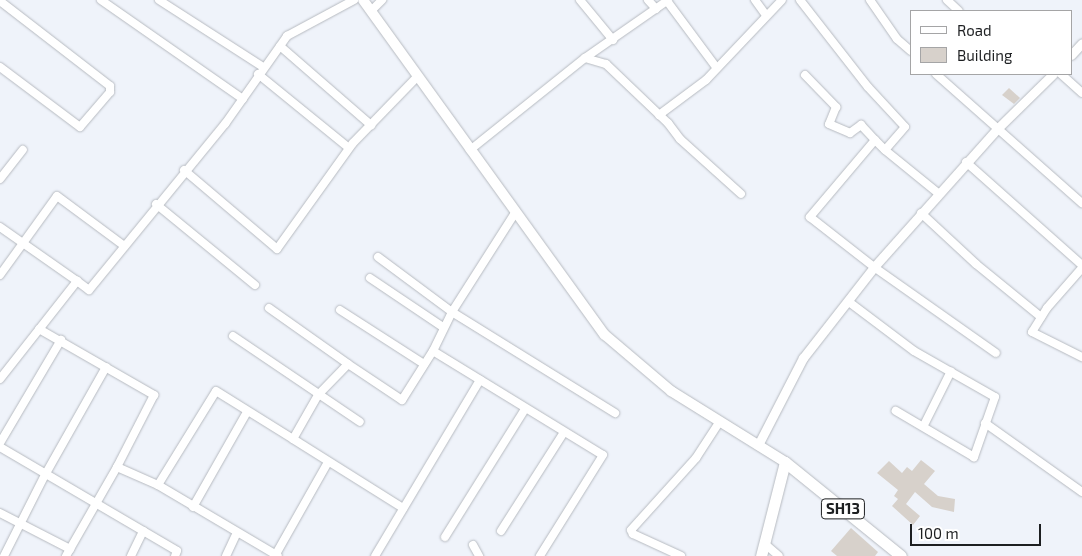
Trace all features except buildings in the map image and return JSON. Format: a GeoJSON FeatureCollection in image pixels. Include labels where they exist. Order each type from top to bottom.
{"type":"FeatureCollection","features":[{"type":"Feature","properties":{"kind":"main road"},"geometry":{"type":"LineString","coordinates":[[363,0],[514,213],[605,335],[672,391],[785,462],[761,556]]}},
{"type":"Feature","properties":{"kind":"main road","name":"SH13"},"geometry":{"type":"LineString","coordinates":[[785,462],[901,556]]}},
{"type":"Feature","properties":{"kind":"street"},"geometry":{"type":"LineString","coordinates":[[101,0],[242,99]]}},
{"type":"Feature","properties":{"kind":"street"},"geometry":{"type":"LineString","coordinates":[[159,0],[263,67]]}},
{"type":"Feature","properties":{"kind":"street"},"geometry":{"type":"LineString","coordinates":[[0,227],[89,290],[123,245],[242,99],[263,67],[287,36],[354,0]]}},
{"type":"Feature","properties":{"kind":"street"},"geometry":{"type":"LineString","coordinates":[[372,11],[382,0]]}},
{"type":"Feature","properties":{"kind":"street"},"geometry":{"type":"LineString","coordinates":[[580,0],[613,40]]}},
{"type":"Feature","properties":{"kind":"street"},"geometry":{"type":"LineString","coordinates":[[648,0],[656,9]]}},
{"type":"Feature","properties":{"kind":"street"},"geometry":{"type":"LineString","coordinates":[[470,150],[585,58],[668,0],[716,67]]}},
{"type":"Feature","properties":{"kind":"street"},"geometry":{"type":"LineString","coordinates":[[755,0],[766,15]]}},
{"type":"Feature","properties":{"kind":"street"},"geometry":{"type":"LineString","coordinates":[[660,115],[706,80],[716,67],[782,0]]}},
{"type":"Feature","properties":{"kind":"street"},"geometry":{"type":"LineString","coordinates":[[800,0],[868,87],[905,127],[885,150]]}},
{"type":"Feature","properties":{"kind":"street"},"geometry":{"type":"LineString","coordinates":[[870,0],[897,39],[910,50]]}},
{"type":"Feature","properties":{"kind":"street"},"geometry":{"type":"LineString","coordinates":[[946,0],[958,10]]}},
{"type":"Feature","properties":{"kind":"street"},"geometry":{"type":"LineString","coordinates":[[0,1],[110,86],[110,92],[80,127],[0,67]]}},
{"type":"Feature","properties":{"kind":"street"},"geometry":{"type":"LineString","coordinates":[[1072,54],[1082,43]]}},
{"type":"Feature","properties":{"kind":"street"},"geometry":{"type":"LineString","coordinates":[[280,46],[371,125]]}},
{"type":"Feature","properties":{"kind":"street"},"geometry":{"type":"LineString","coordinates":[[585,58],[606,64],[660,115],[680,139],[742,194]]}},
{"type":"Feature","properties":{"kind":"street"},"geometry":{"type":"LineString","coordinates":[[258,74],[349,148]]}},
{"type":"Feature","properties":{"kind":"street"},"geometry":{"type":"LineString","coordinates":[[937,75],[1082,203]]}},
{"type":"Feature","properties":{"kind":"street"},"geometry":{"type":"LineString","coordinates":[[758,445],[804,358],[849,302],[874,267],[966,162],[1052,75]]}},
{"type":"Feature","properties":{"kind":"street"},"geometry":{"type":"LineString","coordinates":[[1062,75],[1082,93]]}},
{"type":"Feature","properties":{"kind":"street"},"geometry":{"type":"LineString","coordinates":[[184,170],[277,249],[349,148],[418,76]]}},
{"type":"Feature","properties":{"kind":"street"},"geometry":{"type":"LineString","coordinates":[[805,76],[836,107],[829,124],[850,133],[861,125],[885,150],[938,193]]}},
{"type":"Feature","properties":{"kind":"street"},"geometry":{"type":"LineString","coordinates":[[875,140],[810,217],[874,267],[996,353]]}},
{"type":"Feature","properties":{"kind":"street"},"geometry":{"type":"LineString","coordinates":[[0,179],[23,150]]}},
{"type":"Feature","properties":{"kind":"street"},"geometry":{"type":"LineString","coordinates":[[966,162],[1082,267],[1041,317],[1032,332],[1082,357]]}},
{"type":"Feature","properties":{"kind":"street"},"geometry":{"type":"LineString","coordinates":[[0,275],[58,196],[123,245]]}},
{"type":"Feature","properties":{"kind":"street"},"geometry":{"type":"LineString","coordinates":[[156,204],[255,285]]}},
{"type":"Feature","properties":{"kind":"street"},"geometry":{"type":"LineString","coordinates":[[269,308],[402,400],[424,364],[434,352],[443,327],[514,213]]}},
{"type":"Feature","properties":{"kind":"street"},"geometry":{"type":"LineString","coordinates":[[921,213],[976,264],[1041,317]]}},
{"type":"Feature","properties":{"kind":"street"},"geometry":{"type":"LineString","coordinates":[[378,257],[452,312],[615,413]]}},
{"type":"Feature","properties":{"kind":"street"},"geometry":{"type":"LineString","coordinates":[[370,278],[443,327]]}},
{"type":"Feature","properties":{"kind":"street"},"geometry":{"type":"LineString","coordinates":[[0,379],[77,281]]}},
{"type":"Feature","properties":{"kind":"street"},"geometry":{"type":"LineString","coordinates":[[849,302],[914,351],[995,397],[974,457],[924,425],[896,410]]}},
{"type":"Feature","properties":{"kind":"street"},"geometry":{"type":"LineString","coordinates":[[340,310],[424,364]]}},
{"type":"Feature","properties":{"kind":"street"},"geometry":{"type":"LineString","coordinates":[[0,513],[68,553],[117,467],[154,395],[39,329]]}},
{"type":"Feature","properties":{"kind":"street"},"geometry":{"type":"LineString","coordinates":[[233,336],[360,422]]}},
{"type":"Feature","properties":{"kind":"street"},"geometry":{"type":"LineString","coordinates":[[0,443],[60,340]]}},
{"type":"Feature","properties":{"kind":"street"},"geometry":{"type":"LineString","coordinates":[[434,352],[524,409],[602,454],[540,556]]}},
{"type":"Feature","properties":{"kind":"street"},"geometry":{"type":"LineString","coordinates":[[293,439],[318,395],[348,364]]}},
{"type":"Feature","properties":{"kind":"street"},"geometry":{"type":"LineString","coordinates":[[4,556],[45,475],[106,367]]}},
{"type":"Feature","properties":{"kind":"street"},"geometry":{"type":"LineString","coordinates":[[924,425],[951,371]]}},
{"type":"Feature","properties":{"kind":"street"},"geometry":{"type":"LineString","coordinates":[[375,556],[480,380]]}},
{"type":"Feature","properties":{"kind":"street"},"geometry":{"type":"LineString","coordinates":[[158,485],[216,391],[404,508]]}},
{"type":"Feature","properties":{"kind":"street"},"geometry":{"type":"LineString","coordinates":[[445,537],[524,409]]}},
{"type":"Feature","properties":{"kind":"street"},"geometry":{"type":"LineString","coordinates":[[193,507],[248,412]]}},
{"type":"Feature","properties":{"kind":"street"},"geometry":{"type":"LineString","coordinates":[[681,556],[632,534],[631,530],[696,458],[720,421]]}},
{"type":"Feature","properties":{"kind":"street"},"geometry":{"type":"LineString","coordinates":[[986,424],[1082,492]]}},
{"type":"Feature","properties":{"kind":"street"},"geometry":{"type":"LineString","coordinates":[[501,531],[564,432]]}},
{"type":"Feature","properties":{"kind":"street"},"geometry":{"type":"LineString","coordinates":[[0,447],[177,551],[175,556]]}},
{"type":"Feature","properties":{"kind":"street"},"geometry":{"type":"LineString","coordinates":[[117,467],[158,485],[277,555],[328,462]]}},
{"type":"Feature","properties":{"kind":"street"},"geometry":{"type":"LineString","coordinates":[[131,556],[143,532]]}},
{"type":"Feature","properties":{"kind":"street"},"geometry":{"type":"LineString","coordinates":[[226,556],[237,532]]}},
{"type":"Feature","properties":{"kind":"street"},"geometry":{"type":"LineString","coordinates":[[765,544],[779,556]]}},
{"type":"Feature","properties":{"kind":"street"},"geometry":{"type":"LineString","coordinates":[[473,545],[479,556]]}}]}
